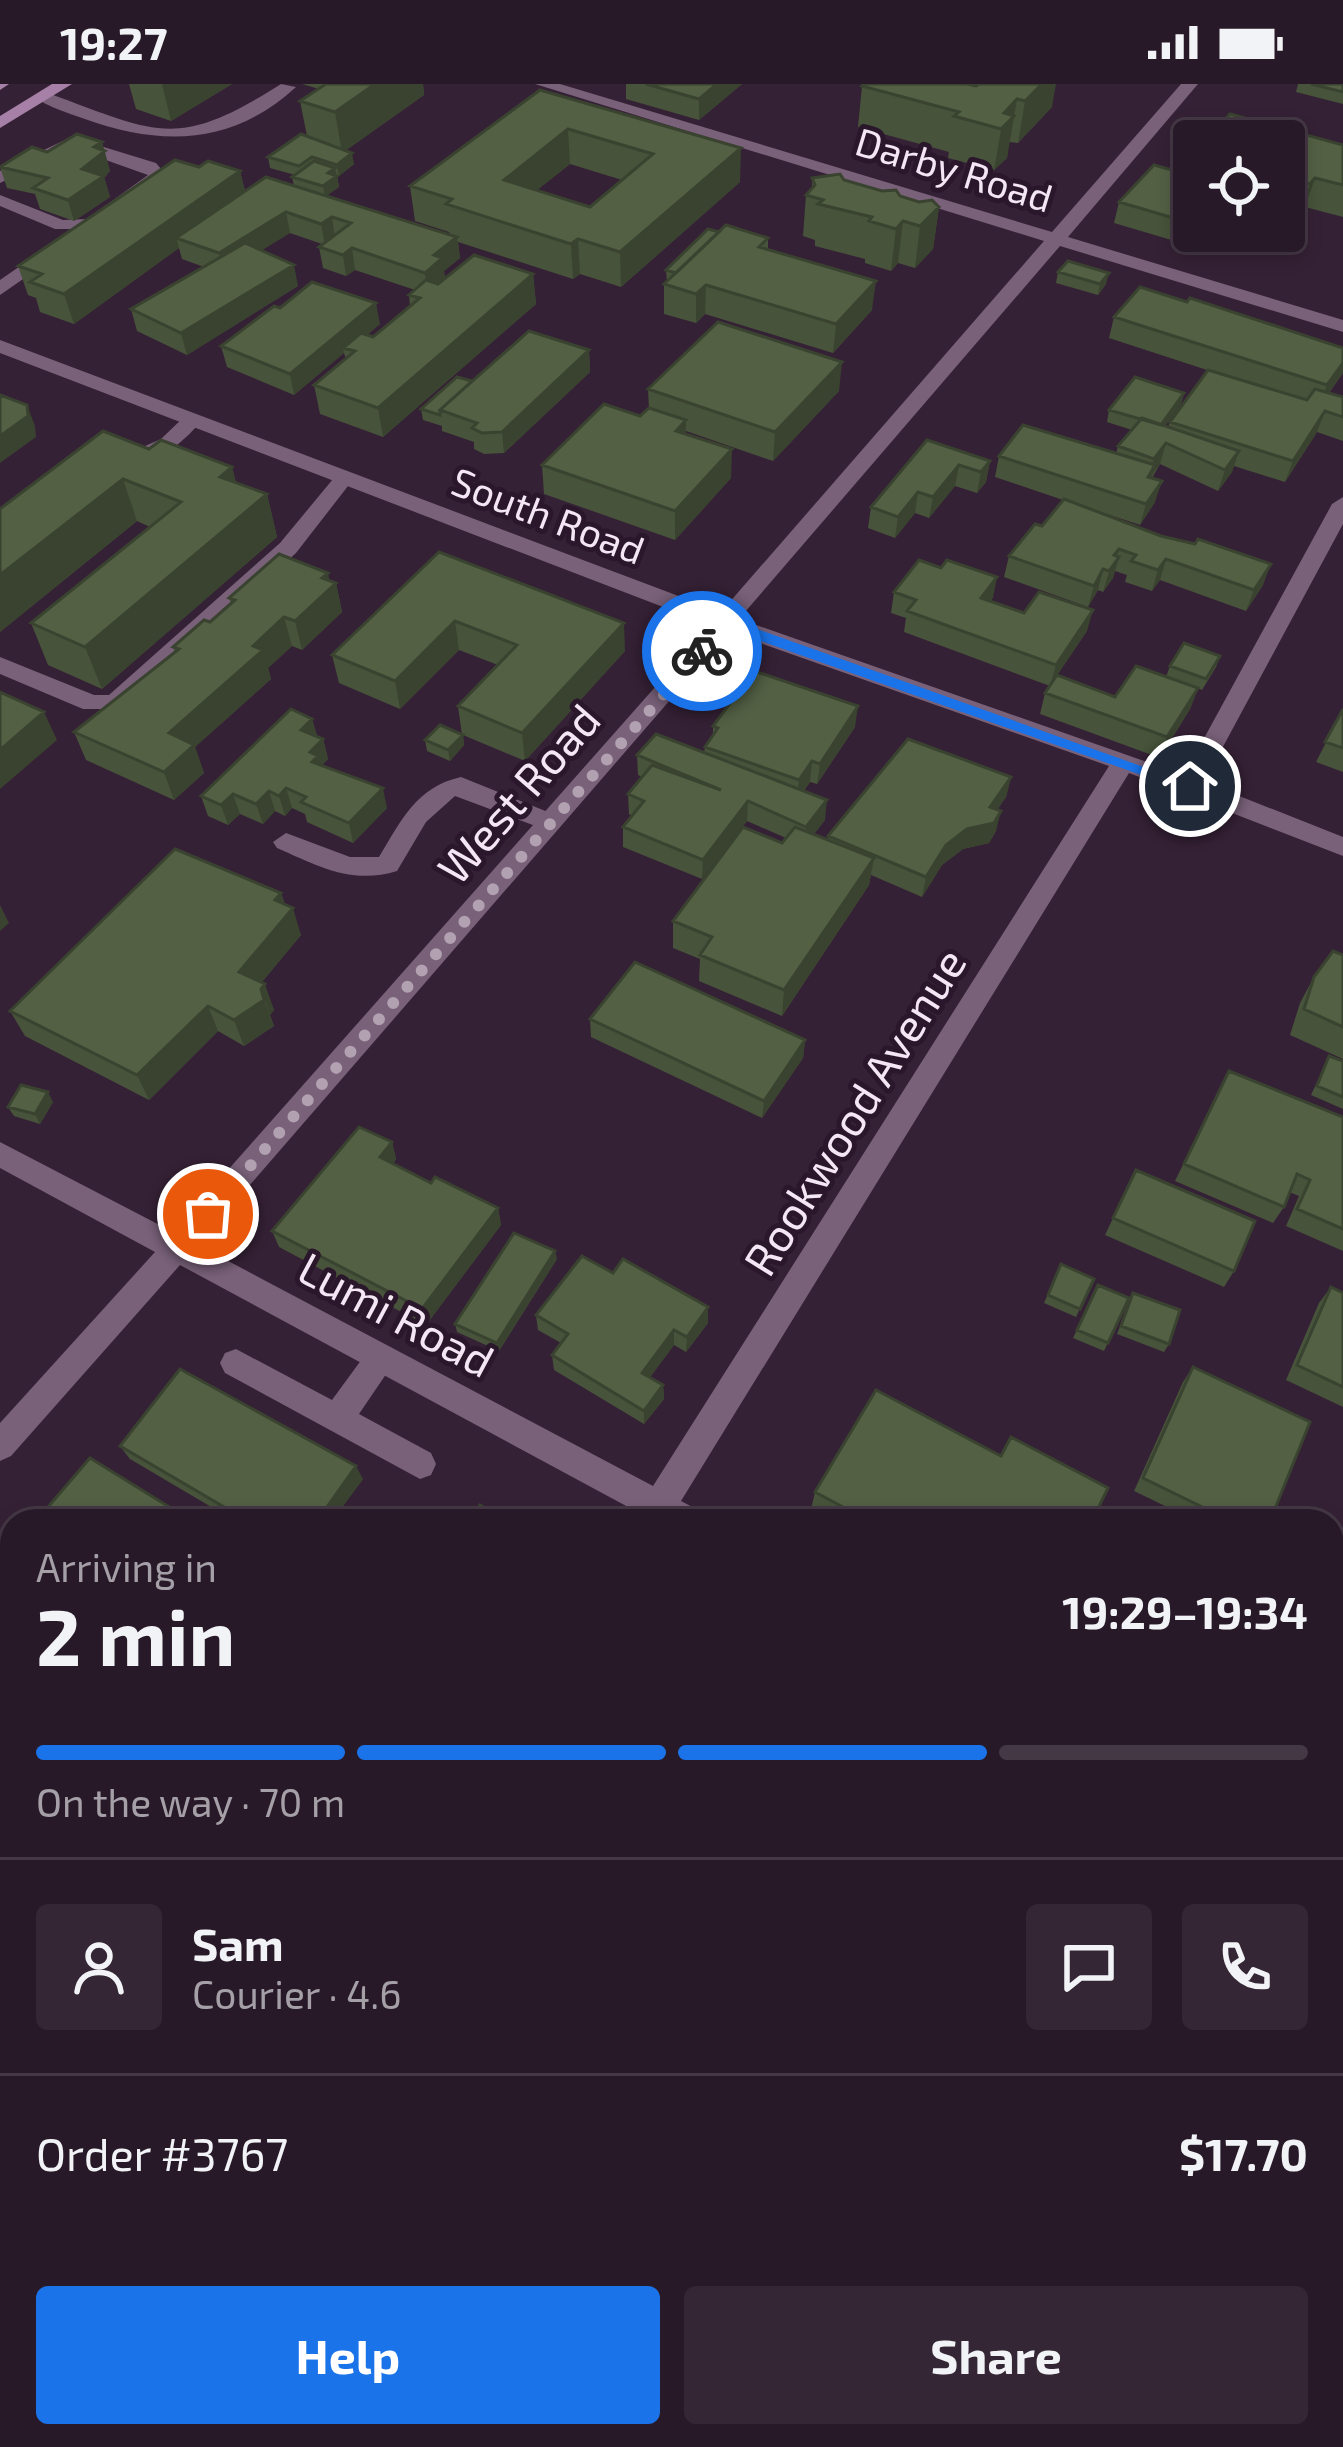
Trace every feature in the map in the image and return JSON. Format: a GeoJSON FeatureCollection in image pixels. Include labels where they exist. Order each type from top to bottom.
{"type":"FeatureCollection","features":[{"type":"Feature","properties":{"kind":"main road"},"geometry":{"type":"LineString","coordinates":[[0,123],[64,84]]}},
{"type":"Feature","properties":{"kind":"street","name":"Darby Road"},"geometry":{"type":"LineString","coordinates":[[544,84],[1343,326]]}},
{"type":"Feature","properties":{"kind":"street","name":"West Road"},"geometry":{"type":"LineString","coordinates":[[0,1446],[727,623],[907,406],[1190,84]]}},
{"type":"Feature","properties":{"kind":"street"},"geometry":{"type":"LineString","coordinates":[[43,97],[109,121],[190,134],[221,128],[288,87]]}},
{"type":"Feature","properties":{"kind":"street"},"geometry":{"type":"LineString","coordinates":[[0,178],[71,142],[150,167],[158,176],[91,224],[62,225],[0,200]]}},
{"type":"Feature","properties":{"kind":"street"},"geometry":{"type":"LineString","coordinates":[[0,289],[33,266]]}},
{"type":"Feature","properties":{"kind":"street","name":"South Road"},"geometry":{"type":"LineString","coordinates":[[0,346],[727,623],[1190,786],[1343,847]]}},
{"type":"Feature","properties":{"kind":"street"},"geometry":{"type":"LineString","coordinates":[[114,467],[168,442],[193,419]]}},
{"type":"Feature","properties":{"kind":"street"},"geometry":{"type":"LineString","coordinates":[[0,665],[91,703],[115,703],[288,548],[345,477]]}},
{"type":"Feature","properties":{"kind":"street"},"geometry":{"type":"LineString","coordinates":[[1190,786],[1343,504]]}},
{"type":"Feature","properties":{"kind":"street","name":"Rookwood Avenue"},"geometry":{"type":"LineString","coordinates":[[675,1509],[1123,763]]}},
{"type":"Feature","properties":{"kind":"street"},"geometry":{"type":"LineString","coordinates":[[286,842],[350,867],[378,868],[388,864],[431,798],[461,786],[549,822]]}},
{"type":"Feature","properties":{"kind":"street","name":"Lumi Road"},"geometry":{"type":"LineString","coordinates":[[0,1154],[665,1509]]}},
{"type":"Feature","properties":{"kind":"street"},"geometry":{"type":"LineString","coordinates":[[338,1419],[381,1358]]}},
{"type":"Feature","properties":{"kind":"street"},"geometry":{"type":"LineString","coordinates":[[236,1364],[420,1464]]}},
{"type":"Feature","properties":{"kind":"building"},"geometry":{"type":"Polygon","coordinates":[[[326,84],[375,84],[335,112],[300,101],[326,84]]]}},
{"type":"Feature","properties":{"kind":"building"},"geometry":{"type":"Polygon","coordinates":[[[646,84],[717,84],[699,99],[646,84]]]}},
{"type":"Feature","properties":{"kind":"building"},"geometry":{"type":"Polygon","coordinates":[[[864,84],[1042,84],[1004,113],[1014,116],[1001,129],[864,84]]]}},
{"type":"Feature","properties":{"kind":"building"},"geometry":{"type":"Polygon","coordinates":[[[1311,84],[1343,84],[1343,92],[1311,84]]]}},
{"type":"Feature","properties":{"kind":"building"},"geometry":{"type":"Polygon","coordinates":[[[540,90],[741,148],[620,252],[578,239],[571,244],[446,204],[452,199],[410,186],[540,90]],[[568,129],[504,180],[590,207],[653,154],[568,129]]]}},
{"type":"Feature","properties":{"kind":"building"},"geometry":{"type":"Polygon","coordinates":[[[77,134],[102,142],[94,147],[105,151],[82,169],[104,176],[68,200],[33,188],[48,178],[0,167],[32,147],[47,152],[77,134]]]}},
{"type":"Feature","properties":{"kind":"building"},"geometry":{"type":"Polygon","coordinates":[[[301,134],[352,153],[337,165],[312,157],[299,166],[268,157],[301,134]]]}},
{"type":"Feature","properties":{"kind":"building"},"geometry":{"type":"Polygon","coordinates":[[[1305,135],[1343,145],[1343,185],[1315,178],[1305,183],[1305,135]]]}},
{"type":"Feature","properties":{"kind":"building"},"geometry":{"type":"Polygon","coordinates":[[[175,160],[199,167],[208,161],[240,171],[64,294],[30,282],[42,274],[18,266],[175,160]]]}},
{"type":"Feature","properties":{"kind":"building"},"geometry":{"type":"Polygon","coordinates":[[[314,161],[335,168],[328,173],[337,176],[323,186],[292,177],[314,161]]]}},
{"type":"Feature","properties":{"kind":"building"},"geometry":{"type":"Polygon","coordinates":[[[1154,165],[1173,170],[1173,218],[1119,202],[1154,165]]]}},
{"type":"Feature","properties":{"kind":"building"},"geometry":{"type":"Polygon","coordinates":[[[840,174],[844,180],[882,191],[896,190],[919,202],[932,200],[939,207],[920,226],[903,221],[896,229],[869,221],[872,217],[818,204],[823,200],[806,195],[815,185],[812,178],[840,174]]]}},
{"type":"Feature","properties":{"kind":"building"},"geometry":{"type":"Polygon","coordinates":[[[266,177],[457,237],[434,255],[442,258],[425,273],[352,248],[343,255],[319,247],[351,223],[332,217],[321,224],[286,212],[219,253],[176,238],[266,177]]]}},
{"type":"Feature","properties":{"kind":"building"},"geometry":{"type":"Polygon","coordinates":[[[726,225],[768,238],[759,247],[876,281],[836,324],[706,285],[696,294],[664,284],[726,225]]]}},
{"type":"Feature","properties":{"kind":"building"},"geometry":{"type":"Polygon","coordinates":[[[708,229],[719,232],[676,273],[666,270],[708,229]]]}},
{"type":"Feature","properties":{"kind":"building"},"geometry":{"type":"Polygon","coordinates":[[[245,243],[294,265],[181,333],[131,309],[245,243]]]}},
{"type":"Feature","properties":{"kind":"building"},"geometry":{"type":"Polygon","coordinates":[[[474,255],[533,274],[378,408],[314,385],[355,351],[343,348],[361,333],[373,337],[420,298],[409,295],[426,280],[438,284],[474,255]]]}},
{"type":"Feature","properties":{"kind":"building"},"geometry":{"type":"Polygon","coordinates":[[[1068,261],[1109,273],[1100,284],[1058,272],[1068,261]]]}},
{"type":"Feature","properties":{"kind":"building"},"geometry":{"type":"Polygon","coordinates":[[[312,282],[376,303],[290,374],[221,346],[274,306],[280,308],[312,282]]]}},
{"type":"Feature","properties":{"kind":"building"},"geometry":{"type":"Polygon","coordinates":[[[1140,287],[1187,302],[1190,298],[1343,348],[1343,363],[1327,385],[1114,317],[1140,287]]]}},
{"type":"Feature","properties":{"kind":"building"},"geometry":{"type":"Polygon","coordinates":[[[718,322],[842,362],[775,432],[648,389],[718,322]]]}},
{"type":"Feature","properties":{"kind":"building"},"geometry":{"type":"Polygon","coordinates":[[[529,331],[589,350],[502,432],[482,433],[472,428],[477,423],[440,410],[529,331]]]}},
{"type":"Feature","properties":{"kind":"building"},"geometry":{"type":"Polygon","coordinates":[[[1208,370],[1307,400],[1315,389],[1343,397],[1343,417],[1325,411],[1293,461],[1170,422],[1208,370]]]}},
{"type":"Feature","properties":{"kind":"building"},"geometry":{"type":"Polygon","coordinates":[[[457,377],[472,381],[440,415],[421,409],[457,377]]]}},
{"type":"Feature","properties":{"kind":"building"},"geometry":{"type":"Polygon","coordinates":[[[1135,377],[1184,393],[1161,425],[1109,410],[1135,377]]]}},
{"type":"Feature","properties":{"kind":"building"},"geometry":{"type":"Polygon","coordinates":[[[0,395],[27,405],[28,416],[0,436],[0,395]]]}},
{"type":"Feature","properties":{"kind":"building"},"geometry":{"type":"Polygon","coordinates":[[[604,404],[640,416],[649,408],[686,420],[676,431],[732,449],[675,511],[542,465],[604,404]]]}},
{"type":"Feature","properties":{"kind":"building"},"geometry":{"type":"Polygon","coordinates":[[[1142,418],[1239,451],[1225,470],[1166,443],[1154,459],[1118,446],[1142,418]]]}},
{"type":"Feature","properties":{"kind":"building"},"geometry":{"type":"Polygon","coordinates":[[[1023,425],[1155,465],[1148,477],[1162,481],[1146,504],[999,456],[1023,425]]]}},
{"type":"Feature","properties":{"kind":"building"},"geometry":{"type":"Polygon","coordinates":[[[103,431],[149,449],[161,440],[232,467],[220,477],[267,494],[85,647],[31,623],[181,502],[123,479],[0,575],[0,509],[103,431]]]}},
{"type":"Feature","properties":{"kind":"building"},"geometry":{"type":"Polygon","coordinates":[[[927,440],[990,461],[981,472],[959,465],[933,497],[918,492],[898,517],[871,507],[927,440]]]}},
{"type":"Feature","properties":{"kind":"building"},"geometry":{"type":"Polygon","coordinates":[[[1064,499],[1161,536],[1195,544],[1198,539],[1271,564],[1254,590],[1166,559],[1158,570],[1131,561],[1136,555],[1119,549],[1114,555],[1119,557],[1109,571],[1103,569],[1094,586],[1009,556],[1064,499]]]}},
{"type":"Feature","properties":{"kind":"building"},"geometry":{"type":"Polygon","coordinates":[[[439,552],[624,623],[522,733],[458,706],[517,645],[455,621],[395,681],[332,655],[439,552]]]}},
{"type":"Feature","properties":{"kind":"building"},"geometry":{"type":"Polygon","coordinates":[[[279,554],[328,573],[322,578],[336,583],[295,621],[284,617],[253,646],[263,650],[169,733],[194,745],[164,772],[74,732],[179,649],[173,647],[204,620],[210,622],[235,600],[229,598],[279,554]]]}},
{"type":"Feature","properties":{"kind":"building"},"geometry":{"type":"Polygon","coordinates":[[[919,560],[941,568],[947,560],[997,577],[981,598],[1024,613],[1039,592],[1093,610],[1056,665],[907,611],[916,600],[894,592],[919,560]]]}},
{"type":"Feature","properties":{"kind":"building"},"geometry":{"type":"Polygon","coordinates":[[[1184,643],[1220,656],[1206,679],[1170,666],[1184,643]]]}},
{"type":"Feature","properties":{"kind":"building"},"geometry":{"type":"Polygon","coordinates":[[[1136,666],[1198,688],[1167,737],[1045,693],[1057,675],[1115,697],[1136,666]]]}},
{"type":"Feature","properties":{"kind":"building"},"geometry":{"type":"Polygon","coordinates":[[[754,671],[858,706],[820,764],[812,761],[799,780],[705,747],[718,728],[713,726],[754,671]]]}},
{"type":"Feature","properties":{"kind":"building"},"geometry":{"type":"Polygon","coordinates":[[[0,692],[44,712],[0,750],[0,692]]]}},
{"type":"Feature","properties":{"kind":"building"},"geometry":{"type":"Polygon","coordinates":[[[291,709],[312,719],[301,730],[323,739],[310,752],[318,756],[312,762],[383,788],[349,823],[301,802],[306,797],[286,788],[279,796],[269,791],[256,804],[233,794],[221,805],[201,796],[291,709]]]}},
{"type":"Feature","properties":{"kind":"building"},"geometry":{"type":"Polygon","coordinates":[[[1343,709],[1343,748],[1325,742],[1343,709]]]}},
{"type":"Feature","properties":{"kind":"building"},"geometry":{"type":"Polygon","coordinates":[[[440,725],[463,735],[448,750],[425,740],[440,725]]]}},
{"type":"Feature","properties":{"kind":"building"},"geometry":{"type":"Polygon","coordinates":[[[656,734],[827,800],[806,827],[748,801],[703,860],[623,827],[644,801],[628,794],[652,765],[721,790],[637,755],[656,734]]]}},
{"type":"Feature","properties":{"kind":"building"},"geometry":{"type":"Polygon","coordinates":[[[908,739],[1011,777],[990,807],[1001,811],[994,823],[967,829],[946,845],[926,877],[828,836],[908,739]]]}},
{"type":"Feature","properties":{"kind":"building"},"geometry":{"type":"Polygon","coordinates":[[[743,827],[782,843],[795,827],[874,858],[784,990],[700,955],[712,937],[673,921],[743,827]]]}},
{"type":"Feature","properties":{"kind":"building"},"geometry":{"type":"Polygon","coordinates":[[[175,849],[281,893],[275,900],[293,908],[239,972],[265,984],[261,989],[264,1000],[234,1020],[208,1006],[137,1075],[10,1011],[175,849]]]}},
{"type":"Feature","properties":{"kind":"building"},"geometry":{"type":"Polygon","coordinates":[[[1333,951],[1343,955],[1343,1027],[1304,1009],[1314,977],[1333,951]]]}},
{"type":"Feature","properties":{"kind":"building"},"geometry":{"type":"Polygon","coordinates":[[[635,962],[805,1040],[764,1101],[590,1019],[635,962]]]}},
{"type":"Feature","properties":{"kind":"building"},"geometry":{"type":"Polygon","coordinates":[[[1329,1056],[1343,1061],[1343,1097],[1317,1086],[1329,1056]]]}},
{"type":"Feature","properties":{"kind":"building"},"geometry":{"type":"Polygon","coordinates":[[[1229,1071],[1343,1117],[1343,1229],[1297,1209],[1310,1180],[1297,1174],[1284,1207],[1184,1164],[1229,1071]]]}},
{"type":"Feature","properties":{"kind":"building"},"geometry":{"type":"Polygon","coordinates":[[[21,1085],[48,1092],[35,1114],[8,1107],[21,1085]]]}},
{"type":"Feature","properties":{"kind":"building"},"geometry":{"type":"Polygon","coordinates":[[[359,1127],[392,1142],[380,1157],[431,1183],[435,1177],[498,1208],[422,1309],[272,1231],[359,1127]]]}},
{"type":"Feature","properties":{"kind":"building"},"geometry":{"type":"Polygon","coordinates":[[[1136,1170],[1255,1221],[1234,1271],[1113,1218],[1136,1170]]]}},
{"type":"Feature","properties":{"kind":"building"},"geometry":{"type":"Polygon","coordinates":[[[514,1233],[555,1251],[497,1343],[455,1324],[514,1233]]]}},
{"type":"Feature","properties":{"kind":"building"},"geometry":{"type":"Polygon","coordinates":[[[582,1256],[613,1273],[623,1259],[708,1307],[687,1337],[674,1330],[642,1373],[663,1385],[644,1411],[552,1355],[568,1334],[536,1315],[582,1256]]]}},
{"type":"Feature","properties":{"kind":"building"},"geometry":{"type":"Polygon","coordinates":[[[1061,1264],[1094,1279],[1080,1309],[1048,1295],[1061,1264]]]}},
{"type":"Feature","properties":{"kind":"building"},"geometry":{"type":"Polygon","coordinates":[[[1098,1285],[1129,1298],[1108,1343],[1077,1330],[1098,1285]]]}},
{"type":"Feature","properties":{"kind":"building"},"geometry":{"type":"Polygon","coordinates":[[[1331,1287],[1343,1293],[1343,1387],[1297,1365],[1331,1287]]]}},
{"type":"Feature","properties":{"kind":"building"},"geometry":{"type":"Polygon","coordinates":[[[1133,1293],[1180,1310],[1169,1344],[1121,1326],[1133,1293]]]}},
{"type":"Feature","properties":{"kind":"building"},"geometry":{"type":"Polygon","coordinates":[[[1193,1367],[1310,1422],[1275,1509],[1206,1509],[1143,1478],[1193,1367]]]}},
{"type":"Feature","properties":{"kind":"building"},"geometry":{"type":"Polygon","coordinates":[[[180,1369],[356,1466],[326,1509],[228,1509],[120,1446],[180,1369]]]}},
{"type":"Feature","properties":{"kind":"building"},"geometry":{"type":"Polygon","coordinates":[[[876,1390],[1001,1456],[1011,1437],[1108,1488],[1098,1509],[847,1509],[815,1492],[876,1390]]]}},
{"type":"Feature","properties":{"kind":"building"},"geometry":{"type":"Polygon","coordinates":[[[90,1458],[173,1509],[46,1509],[90,1458]]]}},
{"type":"Feature","properties":{"kind":"way so far"},"geometry":{"type":"LineString","coordinates":[[208,1214],[702,651]]}},
{"type":"Feature","properties":{"kind":"route"},"geometry":{"type":"LineString","coordinates":[[702,651],[727,623],[1190,786]]}}]}
